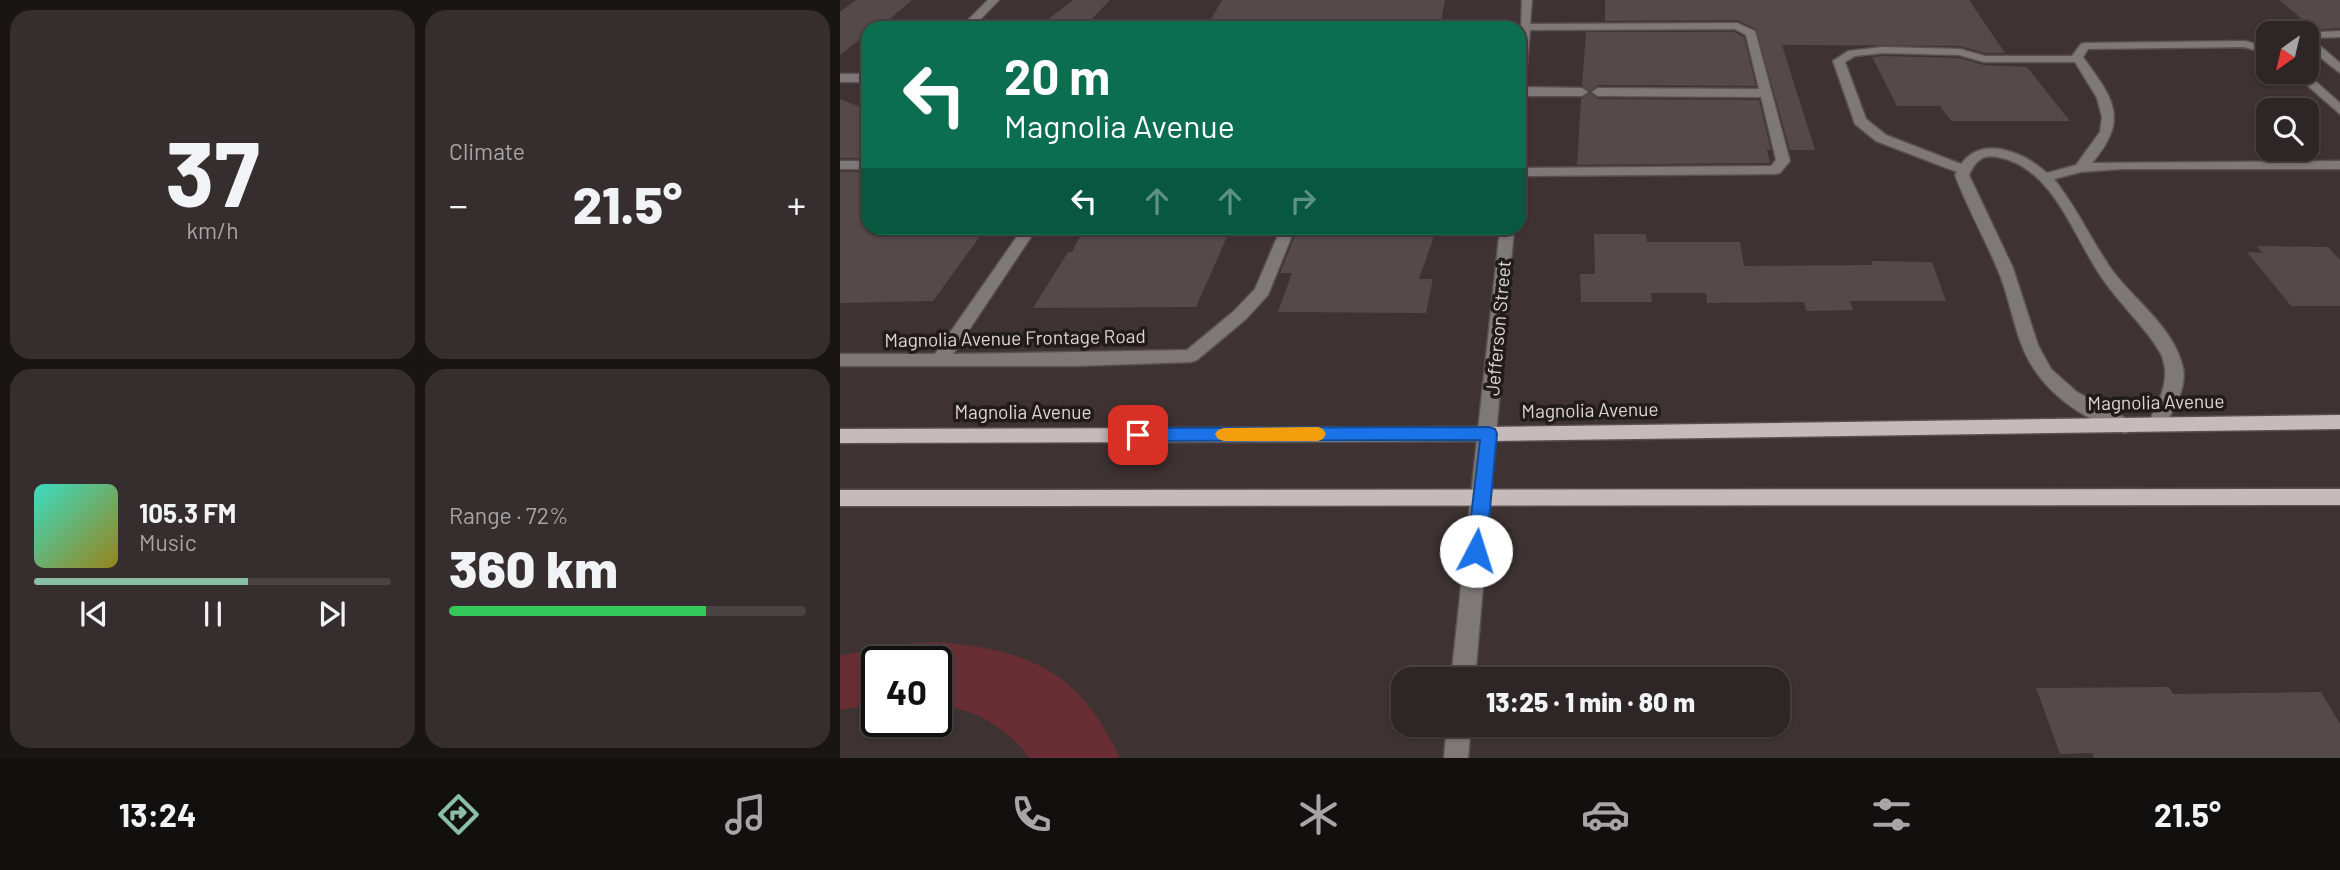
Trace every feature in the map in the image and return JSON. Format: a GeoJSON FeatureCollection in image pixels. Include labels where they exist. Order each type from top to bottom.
{"type":"FeatureCollection","features":[{"type":"Feature","properties":{"kind":"main road","name":"Magnolia Avenue"},"geometry":{"type":"LineString","coordinates":[[840,436],[1489,434],[2340,422]]}},
{"type":"Feature","properties":{"kind":"main road"},"geometry":{"type":"LineString","coordinates":[[840,498],[2340,497]]}},
{"type":"Feature","properties":{"kind":"street"},"geometry":{"type":"LineString","coordinates":[[973,21],[993,0]]}},
{"type":"Feature","properties":{"kind":"street"},"geometry":{"type":"LineString","coordinates":[[1525,21],[1527,0]]}},
{"type":"Feature","properties":{"kind":"street"},"geometry":{"type":"LineString","coordinates":[[1526,27],[1737,26],[1751,33],[1783,161],[1775,170],[1526,172]]}},
{"type":"Feature","properties":{"kind":"street"},"geometry":{"type":"LineString","coordinates":[[2319,35],[2340,34]]}},
{"type":"Feature","properties":{"kind":"street"},"geometry":{"type":"LineString","coordinates":[[2081,167],[2109,127],[2105,100],[2077,57],[2085,46],[2245,44],[2256,47]]}},
{"type":"Feature","properties":{"kind":"street"},"geometry":{"type":"LineString","coordinates":[[1964,170],[1881,138],[1860,121],[1839,61],[1852,53],[1883,50],[1960,52],[1984,59],[2078,59]]}},
{"type":"Feature","properties":{"kind":"street"},"geometry":{"type":"LineString","coordinates":[[2319,51],[2340,68]]}},
{"type":"Feature","properties":{"kind":"street"},"geometry":{"type":"LineString","coordinates":[[840,78],[861,78]]}},
{"type":"Feature","properties":{"kind":"street"},"geometry":{"type":"LineString","coordinates":[[2311,84],[2340,110]]}},
{"type":"Feature","properties":{"kind":"street"},"geometry":{"type":"LineString","coordinates":[[1526,91],[1582,92]]}},
{"type":"Feature","properties":{"kind":"street"},"geometry":{"type":"LineString","coordinates":[[1598,92],[1766,93]]}},
{"type":"Feature","properties":{"kind":"street"},"geometry":{"type":"LineString","coordinates":[[2125,426],[2080,403],[2054,384],[2036,360],[2006,268],[1971,204],[1962,175],[1969,160],[1979,153],[1999,152],[2024,162],[2047,177],[2107,274],[2167,347],[2174,365],[2175,385],[2157,424]]}},
{"type":"Feature","properties":{"kind":"street"},"geometry":{"type":"LineString","coordinates":[[840,165],[861,164]]}},
{"type":"Feature","properties":{"kind":"street"},"geometry":{"type":"LineString","coordinates":[[2047,177],[2081,167],[2122,165],[2340,165]]}},
{"type":"Feature","properties":{"kind":"street"},"geometry":{"type":"LineString","coordinates":[[940,360],[1025,235]]}},
{"type":"Feature","properties":{"kind":"street","name":"Magnolia Avenue Frontage Road"},"geometry":{"type":"LineString","coordinates":[[840,360],[1077,360],[1191,356],[1240,315],[1262,290],[1285,235]]}},
{"type":"Feature","properties":{"kind":"street","name":"Jefferson Street"},"geometry":{"type":"LineString","coordinates":[[1465,667],[1506,235]]}},
{"type":"Feature","properties":{"kind":"street"},"geometry":{"type":"LineString","coordinates":[[1456,758],[1458,737]]}},
{"type":"Feature","properties":{"kind":"shaded area"},"geometry":{"type":"Polygon","coordinates":[[[936,642],[969,645],[1024,659],[1048,670],[1087,704],[1120,758],[1029,758],[1011,737],[1000,729],[976,715],[952,707],[952,646],[885,646],[936,642]]]}},
{"type":"Feature","properties":{"kind":"shaded area"},"geometry":{"type":"Polygon","coordinates":[[[861,651],[861,706],[840,710],[840,656],[861,651]]]}},
{"type":"Feature","properties":{"kind":"building"},"geometry":{"type":"Polygon","coordinates":[[[856,0],[912,0],[887,21],[861,21],[861,38],[840,55],[840,12],[856,0]]]}},
{"type":"Feature","properties":{"kind":"building"},"geometry":{"type":"Polygon","coordinates":[[[1073,0],[1110,0],[1090,21],[1046,21],[1073,0]]]}},
{"type":"Feature","properties":{"kind":"building"},"geometry":{"type":"Polygon","coordinates":[[[1222,0],[1445,0],[1441,21],[1210,21],[1222,0]]]}},
{"type":"Feature","properties":{"kind":"building"},"geometry":{"type":"Polygon","coordinates":[[[1605,0],[1969,0],[2005,53],[1985,53],[1960,46],[1782,45],[1815,150],[1790,150],[1756,29],[1737,20],[1605,21],[1605,0]]]}},
{"type":"Feature","properties":{"kind":"building"},"geometry":{"type":"Polygon","coordinates":[[[2279,0],[2340,0],[2340,28],[2319,30],[2319,21],[2304,21],[2279,0]]]}},
{"type":"Feature","properties":{"kind":"building"},"geometry":{"type":"Polygon","coordinates":[[[1586,32],[1734,32],[1744,37],[1756,86],[1598,85],[1590,91],[1582,85],[1586,32]]]}},
{"type":"Feature","properties":{"kind":"building"},"geometry":{"type":"Polygon","coordinates":[[[1872,57],[1959,58],[1984,65],[2027,67],[2070,121],[1951,121],[1940,106],[1897,106],[1872,57]]]}},
{"type":"Feature","properties":{"kind":"building"},"geometry":{"type":"Polygon","coordinates":[[[1590,93],[1598,99],[1759,100],[1771,150],[1767,150],[1770,163],[1577,165],[1581,99],[1590,93]]]}},
{"type":"Feature","properties":{"kind":"building"},"geometry":{"type":"Polygon","coordinates":[[[840,99],[861,107],[861,158],[840,158],[840,99]]]}},
{"type":"Feature","properties":{"kind":"building"},"geometry":{"type":"Polygon","coordinates":[[[840,172],[861,172],[861,235],[981,235],[933,301],[840,303],[840,172]]]}},
{"type":"Feature","properties":{"kind":"building"},"geometry":{"type":"Polygon","coordinates":[[[1594,234],[1646,234],[1647,242],[1740,242],[1744,266],[1873,265],[1872,261],[1932,262],[1946,301],[1850,301],[1853,310],[1806,311],[1804,302],[1707,303],[1706,293],[1651,293],[1652,302],[1581,302],[1580,274],[1595,274],[1594,234]]]}},
{"type":"Feature","properties":{"kind":"building"},"geometry":{"type":"Polygon","coordinates":[[[1080,235],[1228,235],[1196,307],[1033,308],[1068,252],[1072,252],[1080,235]]]}},
{"type":"Feature","properties":{"kind":"building"},"geometry":{"type":"Polygon","coordinates":[[[1295,235],[1435,235],[1419,279],[1433,279],[1426,313],[1278,312],[1292,273],[1280,273],[1295,235]]]}},
{"type":"Feature","properties":{"kind":"building"},"geometry":{"type":"Polygon","coordinates":[[[2257,246],[2328,247],[2340,260],[2340,306],[2291,306],[2247,252],[2262,253],[2257,246]]]}},
{"type":"Feature","properties":{"kind":"building"},"geometry":{"type":"Polygon","coordinates":[[[2169,687],[2173,694],[2321,692],[2340,724],[2340,758],[2094,758],[2092,753],[2060,754],[2036,688],[2169,687]]]}},
{"type":"Feature","properties":{"kind":"slow traffic"},"geometry":{"type":"LineString","coordinates":[[1224,434],[1318,434]]}},
{"type":"Feature","properties":{"kind":"route"},"geometry":{"type":"LineString","coordinates":[[1138,435],[1489,434],[1476,551]]}}]}
